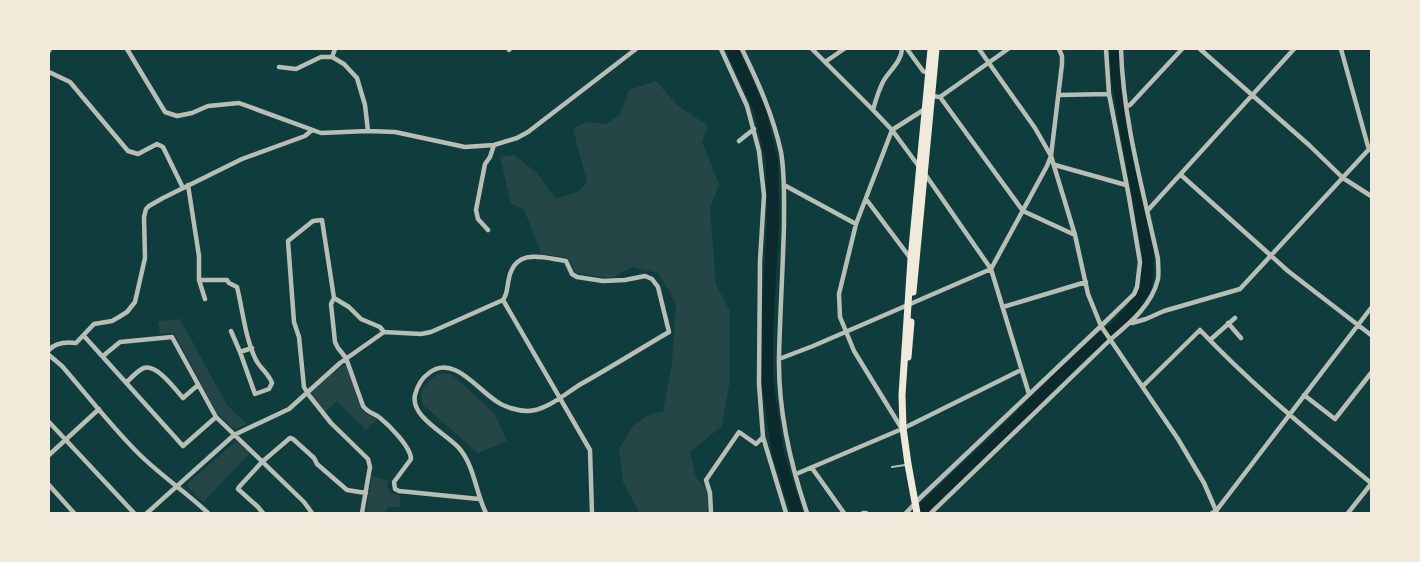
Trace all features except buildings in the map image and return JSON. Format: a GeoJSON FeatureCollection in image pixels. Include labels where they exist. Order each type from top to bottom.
{"type":"FeatureCollection","features":[{"type":"Feature","properties":{"kind":"main road"},"geometry":{"type":"LineString","coordinates":[[921,513],[905,440],[903,364],[922,170],[925,109],[931,49]]}},
{"type":"Feature","properties":{"kind":"main road"},"geometry":{"type":"LineString","coordinates":[[910,304],[910,259],[932,96],[936,49]]}},
{"type":"Feature","properties":{"kind":"main road"},"geometry":{"type":"LineString","coordinates":[[904,428],[910,464]]}},
{"type":"Feature","properties":{"kind":"main road"},"geometry":{"type":"LineString","coordinates":[[917,501],[917,513]]}},
{"type":"Feature","properties":{"kind":"street"},"geometry":{"type":"LineString","coordinates":[[127,49],[165,112],[170,115],[177,116],[192,113],[208,106],[239,103],[321,132],[395,132],[465,147],[494,145],[517,138],[528,132],[636,49]]}},
{"type":"Feature","properties":{"kind":"street"},"geometry":{"type":"LineString","coordinates":[[332,57],[335,49]]}},
{"type":"Feature","properties":{"kind":"street"},"geometry":{"type":"LineString","coordinates":[[721,49],[738,84],[754,129],[759,151],[764,195],[760,261],[759,384],[764,437],[786,513]]}},
{"type":"Feature","properties":{"kind":"street"},"geometry":{"type":"LineString","coordinates":[[742,49],[760,85],[770,111],[781,152],[784,185],[779,359],[780,394],[784,423],[807,513]]}},
{"type":"Feature","properties":{"kind":"street"},"geometry":{"type":"LineString","coordinates":[[812,49],[892,130],[992,269],[1029,394]]}},
{"type":"Feature","properties":{"kind":"street"},"geometry":{"type":"LineString","coordinates":[[825,62],[844,49]]}},
{"type":"Feature","properties":{"kind":"street"},"geometry":{"type":"LineString","coordinates":[[873,110],[885,78],[897,64],[902,49]]}},
{"type":"Feature","properties":{"kind":"street"},"geometry":{"type":"LineString","coordinates":[[907,49],[923,71],[928,74]]}},
{"type":"Feature","properties":{"kind":"street"},"geometry":{"type":"LineString","coordinates":[[979,49],[1035,128],[1055,165],[1086,282],[1101,326],[1143,386],[1201,477],[1215,512]]}},
{"type":"Feature","properties":{"kind":"street"},"geometry":{"type":"LineString","coordinates":[[932,96],[940,97],[1008,49]]}},
{"type":"Feature","properties":{"kind":"street"},"geometry":{"type":"LineString","coordinates":[[779,359],[992,269],[1051,156],[1062,56],[1059,49]]}},
{"type":"Feature","properties":{"kind":"street"},"geometry":{"type":"LineString","coordinates":[[906,513],[1134,294],[1138,287],[1140,262],[1109,94],[1106,49]]}},
{"type":"Feature","properties":{"kind":"street"},"geometry":{"type":"LineString","coordinates":[[931,513],[1111,339],[1130,323],[1143,310],[1152,296],[1158,279],[1158,259],[1126,106],[1121,49]]}},
{"type":"Feature","properties":{"kind":"street"},"geometry":{"type":"LineString","coordinates":[[1126,106],[1130,105],[1182,49]]}},
{"type":"Feature","properties":{"kind":"street"},"geometry":{"type":"LineString","coordinates":[[1200,49],[1342,178],[1371,196]]}},
{"type":"Feature","properties":{"kind":"street"},"geometry":{"type":"LineString","coordinates":[[1207,56],[1210,49]]}},
{"type":"Feature","properties":{"kind":"street"},"geometry":{"type":"LineString","coordinates":[[1148,210],[1294,49]]}},
{"type":"Feature","properties":{"kind":"street"},"geometry":{"type":"LineString","coordinates":[[1130,323],[1240,289],[1370,149],[1341,49]]}},
{"type":"Feature","properties":{"kind":"street"},"geometry":{"type":"LineString","coordinates":[[279,68],[296,69],[321,57],[332,57],[344,64],[357,78],[365,105],[368,131]]}},
{"type":"Feature","properties":{"kind":"street"},"geometry":{"type":"LineString","coordinates":[[49,72],[70,82],[128,151],[138,154],[157,144],[163,146],[183,188]]}},
{"type":"Feature","properties":{"kind":"street"},"geometry":{"type":"LineString","coordinates":[[1059,95],[1109,94]]}},
{"type":"Feature","properties":{"kind":"street"},"geometry":{"type":"LineString","coordinates":[[940,97],[1023,211],[1075,235]]}},
{"type":"Feature","properties":{"kind":"street"},"geometry":{"type":"LineString","coordinates":[[904,428],[857,357],[840,317],[839,294],[856,224],[892,130],[925,109]]}},
{"type":"Feature","properties":{"kind":"street"},"geometry":{"type":"LineString","coordinates":[[739,141],[754,129]]}},
{"type":"Feature","properties":{"kind":"street"},"geometry":{"type":"LineString","coordinates":[[49,350],[66,342],[76,343],[94,324],[119,318],[135,302],[145,258],[144,217],[146,209],[163,198],[242,159],[305,136],[312,130]]}},
{"type":"Feature","properties":{"kind":"street"},"geometry":{"type":"LineString","coordinates":[[488,230],[478,219],[476,210],[485,164],[490,157],[494,145]]}},
{"type":"Feature","properties":{"kind":"street"},"geometry":{"type":"LineString","coordinates":[[1055,165],[1126,185]]}},
{"type":"Feature","properties":{"kind":"street"},"geometry":{"type":"LineString","coordinates":[[1180,175],[1270,256],[1371,335]]}},
{"type":"Feature","properties":{"kind":"street"},"geometry":{"type":"LineString","coordinates":[[188,185],[199,256],[199,280],[205,299]]}},
{"type":"Feature","properties":{"kind":"street"},"geometry":{"type":"LineString","coordinates":[[784,185],[856,224]]}},
{"type":"Feature","properties":{"kind":"street"},"geometry":{"type":"LineString","coordinates":[[866,199],[910,259]]}},
{"type":"Feature","properties":{"kind":"street"},"geometry":{"type":"LineString","coordinates":[[362,513],[370,467],[368,459],[331,423],[304,387],[299,337],[294,322],[288,241],[313,221],[322,220],[334,298],[331,304],[335,342],[346,358],[362,406],[378,416],[410,451],[411,459],[394,482],[396,488],[399,491],[479,499]]}},
{"type":"Feature","properties":{"kind":"street"},"geometry":{"type":"LineString","coordinates":[[147,513],[234,435],[289,409],[346,358],[384,332],[421,334],[431,332],[503,300],[507,295],[510,273],[519,260],[529,256],[566,261],[576,278],[612,282],[645,276],[652,279],[657,285],[669,332],[552,403],[529,411],[519,410],[496,402],[461,373],[452,369],[440,367],[423,378],[414,396],[414,403],[419,413],[458,446],[469,462],[478,488],[479,499],[486,513]]}},
{"type":"Feature","properties":{"kind":"street"},"geometry":{"type":"LineString","coordinates":[[199,280],[227,280],[237,287],[244,324],[256,360],[272,382],[269,389],[255,394],[231,332]]}},
{"type":"Feature","properties":{"kind":"street"},"geometry":{"type":"LineString","coordinates":[[1003,307],[1086,282]]}},
{"type":"Feature","properties":{"kind":"street"},"geometry":{"type":"LineString","coordinates":[[334,298],[349,307],[361,319],[380,326],[384,332]]}},
{"type":"Feature","properties":{"kind":"street"},"geometry":{"type":"LineString","coordinates":[[503,300],[590,450],[592,513]]}},
{"type":"Feature","properties":{"kind":"street"},"geometry":{"type":"LineString","coordinates":[[1215,512],[1371,308]]}},
{"type":"Feature","properties":{"kind":"street"},"geometry":{"type":"LineString","coordinates":[[1210,340],[1235,318]]}},
{"type":"Feature","properties":{"kind":"street"},"geometry":{"type":"LineString","coordinates":[[1228,324],[1241,338]]}},
{"type":"Feature","properties":{"kind":"street"},"geometry":{"type":"LineString","coordinates":[[1143,386],[1200,330],[1237,368],[1289,415],[1371,484],[1348,513]]}},
{"type":"Feature","properties":{"kind":"street"},"geometry":{"type":"LineString","coordinates":[[84,336],[183,446],[216,417]]}},
{"type":"Feature","properties":{"kind":"street"},"geometry":{"type":"LineString","coordinates":[[103,356],[120,342],[172,337],[216,417],[304,502],[312,513]]}},
{"type":"Feature","properties":{"kind":"street"},"geometry":{"type":"LineString","coordinates":[[240,352],[252,348]]}},
{"type":"Feature","properties":{"kind":"street"},"geometry":{"type":"LineString","coordinates":[[49,355],[62,366],[137,452],[208,513]]}},
{"type":"Feature","properties":{"kind":"street"},"geometry":{"type":"LineString","coordinates":[[126,383],[142,368],[150,367],[157,370],[183,398],[198,385]]}},
{"type":"Feature","properties":{"kind":"street"},"geometry":{"type":"LineString","coordinates":[[796,474],[904,428],[1021,370]]}},
{"type":"Feature","properties":{"kind":"street"},"geometry":{"type":"LineString","coordinates":[[1304,395],[1335,419],[1371,373]]}},
{"type":"Feature","properties":{"kind":"street"},"geometry":{"type":"LineString","coordinates":[[49,455],[99,409]]}},
{"type":"Feature","properties":{"kind":"street"},"geometry":{"type":"LineString","coordinates":[[49,422],[134,513]]}},
{"type":"Feature","properties":{"kind":"street"},"geometry":{"type":"LineString","coordinates":[[711,513],[710,493],[706,480],[739,432],[756,444],[764,437]]}},
{"type":"Feature","properties":{"kind":"street"},"geometry":{"type":"LineString","coordinates":[[263,513],[238,489],[262,462],[290,438],[347,490],[366,492]]}},
{"type":"Feature","properties":{"kind":"street"},"geometry":{"type":"LineString","coordinates":[[812,468],[844,513]]}},
{"type":"Feature","properties":{"kind":"street"},"geometry":{"type":"LineString","coordinates":[[49,486],[74,513]]}},
{"type":"Feature","properties":{"kind":"lane"},"geometry":{"type":"LineString","coordinates":[[897,444],[905,440]]}},
{"type":"Feature","properties":{"kind":"lane"},"geometry":{"type":"LineString","coordinates":[[892,467],[910,464]]}},
{"type":"Feature","properties":{"kind":"shaded area"},"geometry":{"type":"Polygon","coordinates":[[[656,81],[678,106],[708,126],[702,142],[719,184],[710,209],[716,285],[730,311],[730,379],[722,426],[690,452],[696,478],[709,492],[707,513],[640,513],[623,482],[619,448],[633,426],[653,413],[663,412],[672,364],[676,303],[658,273],[632,267],[612,278],[576,273],[570,260],[566,257],[541,254],[524,209],[511,204],[500,157],[514,155],[537,173],[556,199],[579,191],[587,182],[573,129],[586,122],[607,124],[620,114],[629,90],[656,81]]]}},
{"type":"Feature","properties":{"kind":"shaded area"},"geometry":{"type":"Polygon","coordinates":[[[180,319],[227,405],[247,424],[234,429],[217,413],[174,333],[160,334],[158,322],[180,319]]]}},
{"type":"Feature","properties":{"kind":"shaded area"},"geometry":{"type":"Polygon","coordinates":[[[343,365],[347,366],[361,408],[366,414],[377,419],[366,430],[337,401],[325,412],[312,395],[313,391],[343,365]]]}},
{"type":"Feature","properties":{"kind":"shaded area"},"geometry":{"type":"Polygon","coordinates":[[[438,374],[451,374],[494,413],[507,441],[478,453],[423,405],[422,391],[430,380],[438,374]]]}},
{"type":"Feature","properties":{"kind":"shaded area"},"geometry":{"type":"Polygon","coordinates":[[[235,442],[238,442],[250,453],[203,502],[188,487],[188,483],[235,442]]]}},
{"type":"Feature","properties":{"kind":"shaded area"},"geometry":{"type":"Polygon","coordinates":[[[372,476],[388,480],[387,487],[391,493],[401,496],[399,507],[389,507],[383,513],[366,513],[372,476]]]}},
{"type":"Feature","properties":{"kind":"waterway"},"geometry":{"type":"LineString","coordinates":[[732,49],[760,111],[772,162],[773,223],[767,331],[767,380],[778,454],[797,513]]}},
{"type":"Feature","properties":{"kind":"waterway"},"geometry":{"type":"LineString","coordinates":[[919,513],[1021,416],[1084,352],[1117,326],[1130,312],[1146,287],[1148,254],[1117,78],[1115,49]]}}]}
